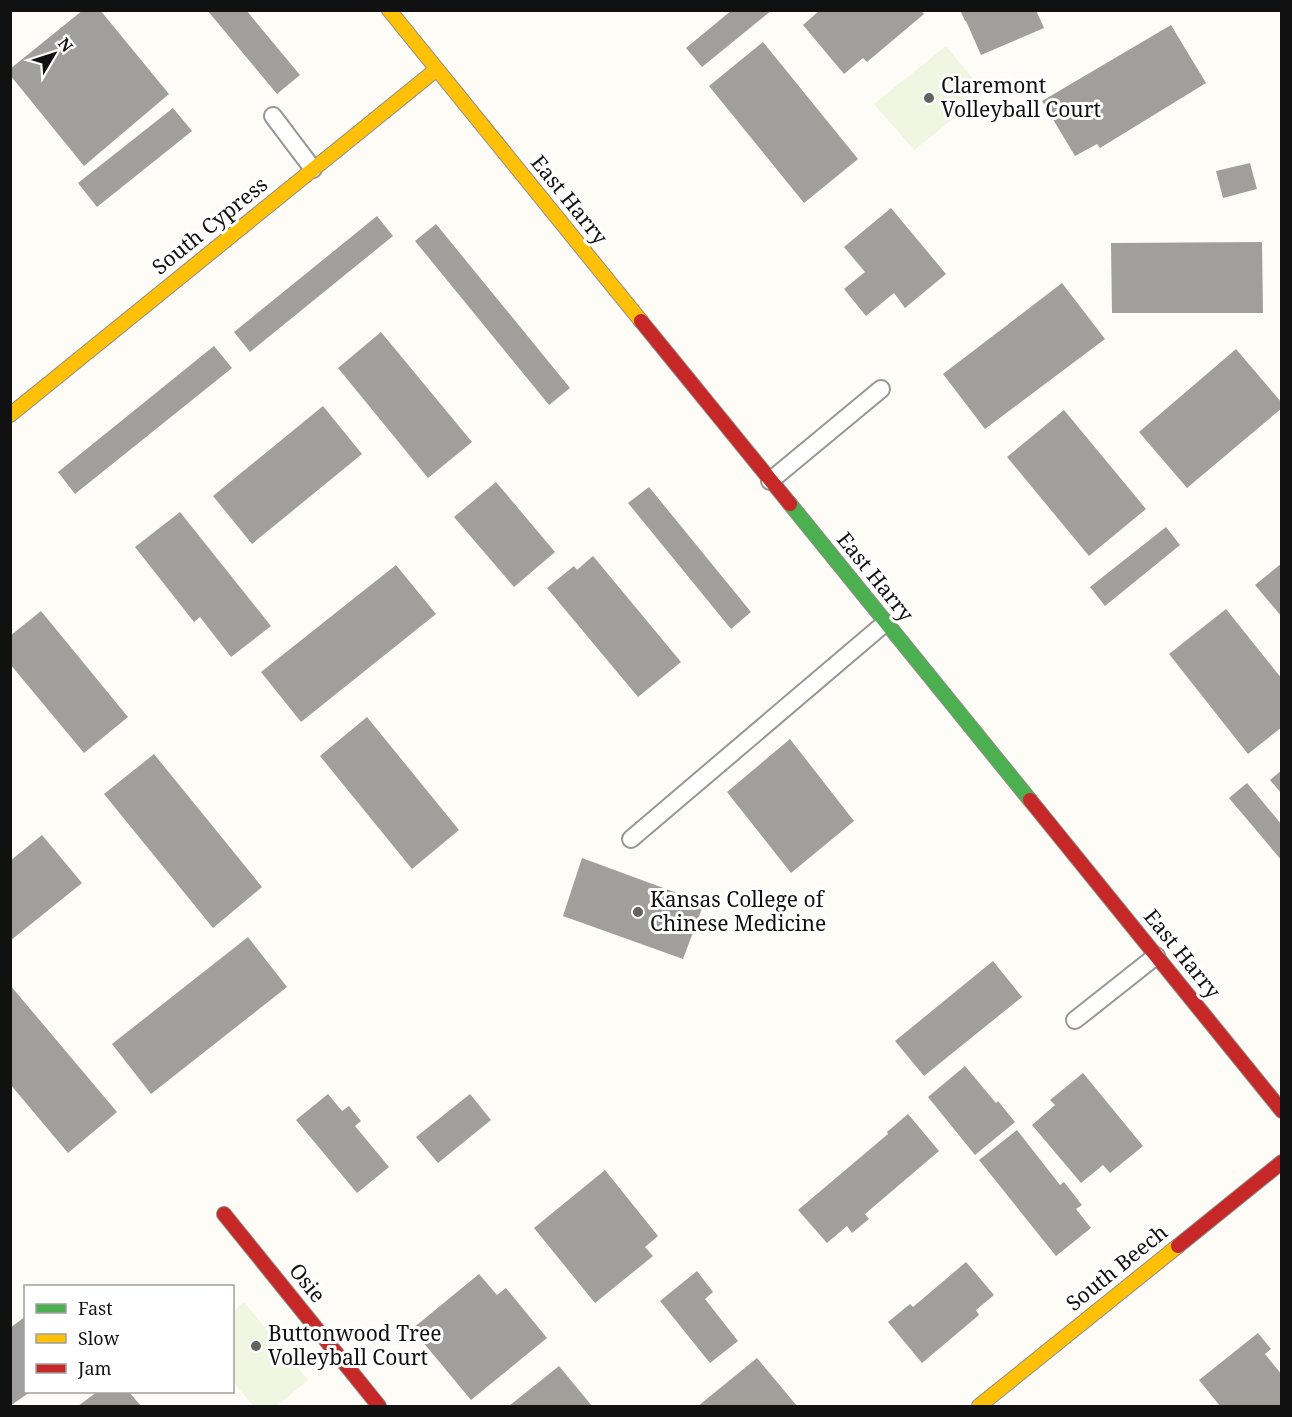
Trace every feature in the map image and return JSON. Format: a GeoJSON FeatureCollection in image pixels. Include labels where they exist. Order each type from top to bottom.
{"type":"FeatureCollection","features":[{"type":"Feature","properties":{"kind":"main road","name":"East Harry"},"geometry":{"type":"LineString","coordinates":[[389,10],[1281,1111]]}},
{"type":"Feature","properties":{"kind":"main road","name":"South Cypress"},"geometry":{"type":"LineString","coordinates":[[10,415],[437,69]]}},
{"type":"Feature","properties":{"kind":"main road","name":"South Beech"},"geometry":{"type":"LineString","coordinates":[[980,1407],[1281,1162]]}},
{"type":"Feature","properties":{"kind":"main road","name":"Osie"},"geometry":{"type":"LineString","coordinates":[[224,1214],[379,1407]]}},
{"type":"Feature","properties":{"kind":"lane"},"geometry":{"type":"LineString","coordinates":[[273,116],[313,169]]}},
{"type":"Feature","properties":{"kind":"lane"},"geometry":{"type":"LineString","coordinates":[[770,481],[881,389]]}},
{"type":"Feature","properties":{"kind":"lane"},"geometry":{"type":"LineString","coordinates":[[631,839],[885,623]]}},
{"type":"Feature","properties":{"kind":"lane"},"geometry":{"type":"LineString","coordinates":[[1075,1020],[1156,956]]}},
{"type":"Feature","properties":{"kind":"green space","name":"Claremont Volleyball Court"},"geometry":{"type":"Polygon","coordinates":[[[946,46],[985,93],[914,150],[874,104],[946,46]]]}},
{"type":"Feature","properties":{"kind":"green space","name":"Buttonwood Tree Volleyball Court"},"geometry":{"type":"Polygon","coordinates":[[[244,1302],[308,1380],[277,1406],[253,1406],[234,1382],[234,1311],[244,1302]]]}},
{"type":"Feature","properties":{"kind":"building"},"geometry":{"type":"Polygon","coordinates":[[[83,10],[100,10],[169,94],[84,166],[10,75],[10,69],[83,10]]]}},
{"type":"Feature","properties":{"kind":"building"},"geometry":{"type":"Polygon","coordinates":[[[207,10],[246,10],[300,75],[277,94],[207,10]]]}},
{"type":"Feature","properties":{"kind":"building"},"geometry":{"type":"Polygon","coordinates":[[[732,10],[772,10],[702,67],[686,48],[732,10]]]}},
{"type":"Feature","properties":{"kind":"building"},"geometry":{"type":"Polygon","coordinates":[[[820,10],[921,10],[924,14],[867,62],[863,58],[844,74],[803,25],[820,10]]]}},
{"type":"Feature","properties":{"kind":"building"},"geometry":{"type":"Polygon","coordinates":[[[960,10],[1036,10],[1044,28],[981,55],[960,10]]]}},
{"type":"Feature","properties":{"kind":"building"},"geometry":{"type":"Polygon","coordinates":[[[1171,25],[1206,83],[1100,148],[1097,144],[1075,156],[1042,101],[1171,25]]]}},
{"type":"Feature","properties":{"kind":"building"},"geometry":{"type":"Polygon","coordinates":[[[763,42],[858,159],[804,203],[709,86],[763,42]]]}},
{"type":"Feature","properties":{"kind":"building"},"geometry":{"type":"Polygon","coordinates":[[[173,108],[192,131],[97,207],[78,183],[173,108]]]}},
{"type":"Feature","properties":{"kind":"building"},"geometry":{"type":"Polygon","coordinates":[[[1250,163],[1257,189],[1223,198],[1216,171],[1250,163]]]}},
{"type":"Feature","properties":{"kind":"building"},"geometry":{"type":"Polygon","coordinates":[[[891,208],[946,274],[905,308],[894,293],[866,316],[844,289],[865,272],[844,247],[891,208]]]}},
{"type":"Feature","properties":{"kind":"building"},"geometry":{"type":"Polygon","coordinates":[[[377,216],[393,236],[250,352],[234,332],[377,216]]]}},
{"type":"Feature","properties":{"kind":"building"},"geometry":{"type":"Polygon","coordinates":[[[436,224],[570,388],[549,405],[415,241],[436,224]]]}},
{"type":"Feature","properties":{"kind":"building"},"geometry":{"type":"Polygon","coordinates":[[[1262,242],[1263,313],[1112,313],[1111,243],[1262,242]]]}},
{"type":"Feature","properties":{"kind":"building"},"geometry":{"type":"Polygon","coordinates":[[[1062,283],[1105,339],[985,429],[943,374],[1062,283]]]}},
{"type":"Feature","properties":{"kind":"building"},"geometry":{"type":"Polygon","coordinates":[[[381,332],[472,442],[428,478],[338,368],[381,332]]]}},
{"type":"Feature","properties":{"kind":"building"},"geometry":{"type":"Polygon","coordinates":[[[214,346],[232,368],[75,494],[58,472],[214,346]]]}},
{"type":"Feature","properties":{"kind":"building"},"geometry":{"type":"Polygon","coordinates":[[[1236,349],[1282,403],[1282,408],[1187,488],[1139,432],[1236,349]]]}},
{"type":"Feature","properties":{"kind":"building"},"geometry":{"type":"Polygon","coordinates":[[[323,406],[362,454],[252,544],[213,496],[323,406]]]}},
{"type":"Feature","properties":{"kind":"building"},"geometry":{"type":"Polygon","coordinates":[[[1064,410],[1146,509],[1089,556],[1007,457],[1064,410]]]}},
{"type":"Feature","properties":{"kind":"building"},"geometry":{"type":"Polygon","coordinates":[[[496,482],[555,552],[514,587],[454,517],[496,482]]]}},
{"type":"Feature","properties":{"kind":"building"},"geometry":{"type":"Polygon","coordinates":[[[649,487],[751,612],[731,629],[628,503],[649,487]]]}},
{"type":"Feature","properties":{"kind":"building"},"geometry":{"type":"Polygon","coordinates":[[[180,512],[271,626],[231,657],[200,617],[194,622],[135,547],[180,512]]]}},
{"type":"Feature","properties":{"kind":"building"},"geometry":{"type":"Polygon","coordinates":[[[1166,527],[1180,545],[1105,606],[1090,587],[1166,527]]]}},
{"type":"Feature","properties":{"kind":"building"},"geometry":{"type":"Polygon","coordinates":[[[593,556],[681,662],[638,697],[547,588],[574,566],[577,570],[593,556]]]}},
{"type":"Feature","properties":{"kind":"building"},"geometry":{"type":"Polygon","coordinates":[[[1282,563],[1282,617],[1255,585],[1282,563]]]}},
{"type":"Feature","properties":{"kind":"building"},"geometry":{"type":"Polygon","coordinates":[[[396,565],[436,614],[301,722],[261,672],[396,565]]]}},
{"type":"Feature","properties":{"kind":"building"},"geometry":{"type":"Polygon","coordinates":[[[1226,609],[1282,679],[1282,727],[1248,754],[1169,654],[1226,609]]]}},
{"type":"Feature","properties":{"kind":"building"},"geometry":{"type":"Polygon","coordinates":[[[41,611],[128,717],[84,753],[10,664],[10,636],[41,611]]]}},
{"type":"Feature","properties":{"kind":"building"},"geometry":{"type":"Polygon","coordinates":[[[367,717],[459,830],[412,869],[320,756],[367,717]]]}},
{"type":"Feature","properties":{"kind":"building"},"geometry":{"type":"Polygon","coordinates":[[[790,739],[854,821],[791,873],[727,792],[790,739]]]}},
{"type":"Feature","properties":{"kind":"building"},"geometry":{"type":"Polygon","coordinates":[[[154,754],[262,887],[213,928],[104,794],[154,754]]]}},
{"type":"Feature","properties":{"kind":"building"},"geometry":{"type":"Polygon","coordinates":[[[1282,770],[1282,794],[1270,780],[1282,770]]]}},
{"type":"Feature","properties":{"kind":"building"},"geometry":{"type":"Polygon","coordinates":[[[1247,783],[1282,825],[1282,861],[1229,798],[1247,783]]]}},
{"type":"Feature","properties":{"kind":"building"},"geometry":{"type":"Polygon","coordinates":[[[42,835],[82,883],[10,941],[10,861],[42,835]]]}},
{"type":"Feature","properties":{"kind":"building"},"geometry":{"type":"Polygon","coordinates":[[[582,858],[704,903],[683,959],[563,916],[582,858]]]}},
{"type":"Feature","properties":{"kind":"building"},"geometry":{"type":"Polygon","coordinates":[[[248,937],[287,987],[151,1094],[112,1044],[248,937]]]}},
{"type":"Feature","properties":{"kind":"building"},"geometry":{"type":"Polygon","coordinates":[[[993,961],[1022,997],[924,1076],[895,1041],[993,961]]]}},
{"type":"Feature","properties":{"kind":"building"},"geometry":{"type":"Polygon","coordinates":[[[10,985],[117,1112],[68,1153],[10,1084],[10,985]]]}},
{"type":"Feature","properties":{"kind":"building"},"geometry":{"type":"Polygon","coordinates":[[[965,1066],[1015,1122],[975,1155],[928,1097],[965,1066]]]}},
{"type":"Feature","properties":{"kind":"building"},"geometry":{"type":"Polygon","coordinates":[[[1083,1073],[1143,1146],[1110,1173],[1103,1165],[1081,1183],[1032,1125],[1055,1105],[1050,1100],[1083,1073]]]}},
{"type":"Feature","properties":{"kind":"building"},"geometry":{"type":"Polygon","coordinates":[[[328,1094],[342,1111],[349,1106],[361,1121],[355,1126],[389,1167],[357,1193],[296,1120],[328,1094]]]}},
{"type":"Feature","properties":{"kind":"building"},"geometry":{"type":"Polygon","coordinates":[[[470,1094],[491,1120],[438,1163],[416,1137],[470,1094]]]}},
{"type":"Feature","properties":{"kind":"building"},"geometry":{"type":"Polygon","coordinates":[[[908,1114],[939,1151],[865,1214],[869,1219],[852,1233],[847,1226],[827,1243],[798,1210],[888,1134],[887,1132],[908,1114]]]}},
{"type":"Feature","properties":{"kind":"building"},"geometry":{"type":"Polygon","coordinates":[[[1017,1130],[1060,1185],[1064,1182],[1082,1205],[1076,1209],[1091,1228],[1056,1256],[979,1160],[1017,1130]]]}},
{"type":"Feature","properties":{"kind":"building"},"geometry":{"type":"Polygon","coordinates":[[[605,1170],[658,1236],[645,1247],[653,1256],[595,1303],[534,1228],[605,1170]]]}},
{"type":"Feature","properties":{"kind":"building"},"geometry":{"type":"Polygon","coordinates":[[[966,1262],[994,1295],[976,1310],[979,1315],[922,1363],[888,1322],[910,1304],[913,1307],[966,1262]]]}},
{"type":"Feature","properties":{"kind":"building"},"geometry":{"type":"Polygon","coordinates":[[[697,1271],[713,1292],[705,1299],[738,1341],[710,1363],[660,1301],[697,1271]]]}},
{"type":"Feature","properties":{"kind":"building"},"geometry":{"type":"Polygon","coordinates":[[[479,1274],[497,1295],[506,1288],[547,1338],[471,1400],[412,1329],[479,1274]]]}},
{"type":"Feature","properties":{"kind":"building"},"geometry":{"type":"Polygon","coordinates":[[[24,1318],[24,1393],[29,1393],[10,1406],[10,1328],[24,1318]]]}},
{"type":"Feature","properties":{"kind":"building"},"geometry":{"type":"Polygon","coordinates":[[[1258,1333],[1271,1349],[1265,1354],[1282,1375],[1282,1406],[1220,1406],[1199,1380],[1258,1333]]]}},
{"type":"Feature","properties":{"kind":"building"},"geometry":{"type":"Polygon","coordinates":[[[757,1358],[797,1406],[698,1406],[757,1358]]]}},
{"type":"Feature","properties":{"kind":"building"},"geometry":{"type":"Polygon","coordinates":[[[559,1366],[592,1406],[509,1406],[559,1366]]]}},
{"type":"Feature","properties":{"kind":"building"},"geometry":{"type":"Polygon","coordinates":[[[96,1393],[130,1393],[141,1406],[78,1406],[96,1393]]]}},
{"type":"Feature","properties":{"kind":"traffic: fast"},"geometry":{"type":"LineString","coordinates":[[790,504],[1030,800]]}},
{"type":"Feature","properties":{"kind":"traffic: slow"},"geometry":{"type":"LineString","coordinates":[[389,10],[641,321]]}},
{"type":"Feature","properties":{"kind":"traffic: slow"},"geometry":{"type":"LineString","coordinates":[[10,415],[437,69]]}},
{"type":"Feature","properties":{"kind":"traffic: slow"},"geometry":{"type":"LineString","coordinates":[[979,1406],[1178,1246]]}},
{"type":"Feature","properties":{"kind":"traffic: jam"},"geometry":{"type":"LineString","coordinates":[[641,321],[790,504]]}},
{"type":"Feature","properties":{"kind":"traffic: jam"},"geometry":{"type":"LineString","coordinates":[[1030,800],[1282,1111]]}},
{"type":"Feature","properties":{"kind":"traffic: jam"},"geometry":{"type":"LineString","coordinates":[[1178,1246],[1282,1162]]}},
{"type":"Feature","properties":{"kind":"traffic: jam"},"geometry":{"type":"LineString","coordinates":[[224,1214],[379,1406]]}},
{"type":"Feature","properties":{"kind":"place","name":"Claremont Volleyball Court"},"geometry":{"type":"Point","coordinates":[929,98]}},
{"type":"Feature","properties":{"kind":"place","name":"Kansas College of Chinese Medicine"},"geometry":{"type":"Point","coordinates":[638,912]}},
{"type":"Feature","properties":{"kind":"place","name":"Buttonwood Tree Volleyball Court"},"geometry":{"type":"Point","coordinates":[256,1346]}}]}
